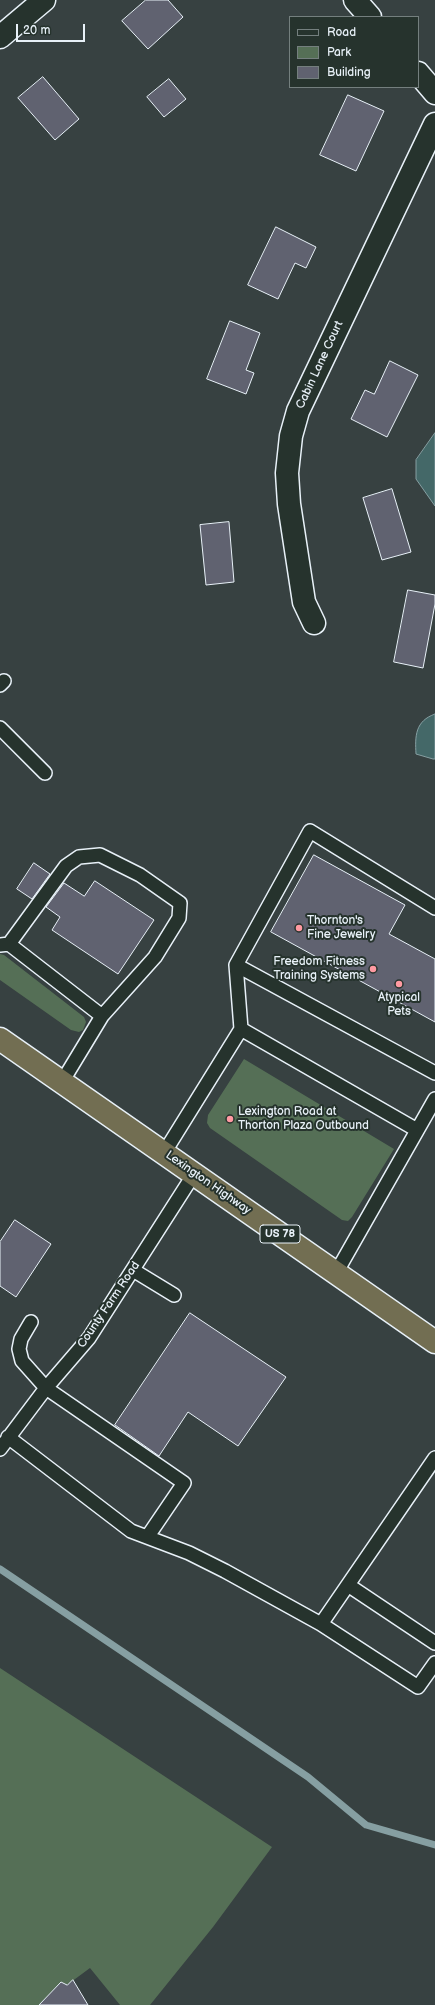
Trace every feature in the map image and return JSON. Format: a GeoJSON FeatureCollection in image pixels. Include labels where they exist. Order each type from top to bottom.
{"type":"FeatureCollection","features":[{"type":"Feature","properties":{"kind":"highway","name":"Lexington Highway"},"geometry":{"type":"LineString","coordinates":[[0,1039],[435,1342]]}},
{"type":"Feature","properties":{"kind":"street"},"geometry":{"type":"LineString","coordinates":[[0,36],[44,0]]}},
{"type":"Feature","properties":{"kind":"street"},"geometry":{"type":"LineString","coordinates":[[355,0],[369,16]]}},
{"type":"Feature","properties":{"kind":"street"},"geometry":{"type":"LineString","coordinates":[[419,74],[435,93]]}},
{"type":"Feature","properties":{"kind":"street","name":"Cabin Lane Court"},"geometry":{"type":"LineString","coordinates":[[314,623],[304,602],[289,504],[287,473],[290,436],[298,411],[435,124]]}},
{"type":"Feature","properties":{"kind":"lane"},"geometry":{"type":"LineString","coordinates":[[0,728],[45,773]]}},
{"type":"Feature","properties":{"kind":"lane"},"geometry":{"type":"LineString","coordinates":[[164,1153],[241,1029],[236,965],[310,831],[435,908]]}},
{"type":"Feature","properties":{"kind":"lane"},"geometry":{"type":"LineString","coordinates":[[62,1082],[102,1016],[155,957],[179,918],[180,903],[140,875],[100,855],[79,857],[66,866],[4,944],[102,1016]]}},
{"type":"Feature","properties":{"kind":"lane"},"geometry":{"type":"LineString","coordinates":[[236,965],[435,1073]]}},
{"type":"Feature","properties":{"kind":"lane"},"geometry":{"type":"LineString","coordinates":[[241,1029],[417,1130]]}},
{"type":"Feature","properties":{"kind":"lane"},"geometry":{"type":"LineString","coordinates":[[336,1273],[435,1099]]}},
{"type":"Feature","properties":{"kind":"lane","name":"County Farm Road"},"geometry":{"type":"LineString","coordinates":[[0,1449],[46,1388],[88,1338],[194,1174]]}},
{"type":"Feature","properties":{"kind":"lane"},"geometry":{"type":"LineString","coordinates":[[133,1270],[174,1295]]}},
{"type":"Feature","properties":{"kind":"lane"},"geometry":{"type":"LineString","coordinates":[[31,1322],[21,1339],[19,1349],[22,1360],[46,1388],[184,1483],[148,1536]]}},
{"type":"Feature","properties":{"kind":"lane"},"geometry":{"type":"LineString","coordinates":[[8,1437],[131,1531],[148,1536],[196,1556],[321,1624],[418,1687],[435,1663]]}},
{"type":"Feature","properties":{"kind":"lane"},"geometry":{"type":"LineString","coordinates":[[321,1624],[435,1458]]}},
{"type":"Feature","properties":{"kind":"lane"},"geometry":{"type":"LineString","coordinates":[[348,1585],[435,1643]]}},
{"type":"Feature","properties":{"kind":"green space"},"geometry":{"type":"Polygon","coordinates":[[[0,954],[4,955],[84,1017],[86,1022],[83,1030],[79,1032],[71,1030],[0,980],[0,954]]]}},
{"type":"Feature","properties":{"kind":"green space"},"geometry":{"type":"Polygon","coordinates":[[[244,1059],[394,1149],[352,1217],[348,1221],[342,1220],[210,1128],[207,1123],[208,1115],[244,1059]]]}},
{"type":"Feature","properties":{"kind":"green space"},"geometry":{"type":"Polygon","coordinates":[[[0,1668],[272,1847],[213,1927],[150,2005],[120,2005],[90,1968],[67,1985],[61,1982],[39,2005],[0,2005],[0,1668]]]}},
{"type":"Feature","properties":{"kind":"water"},"geometry":{"type":"Polygon","coordinates":[[[435,433],[435,506],[416,479],[416,460],[435,433]]]}},
{"type":"Feature","properties":{"kind":"water"},"geometry":{"type":"Polygon","coordinates":[[[435,714],[435,759],[433,759],[416,754],[416,735],[423,721],[435,714]]]}},
{"type":"Feature","properties":{"kind":"building"},"geometry":{"type":"Polygon","coordinates":[[[146,0],[168,0],[183,17],[148,49],[122,21],[146,0]]]}},
{"type":"Feature","properties":{"kind":"building"},"geometry":{"type":"Polygon","coordinates":[[[43,77],[79,119],[55,140],[18,98],[43,77]]]}},
{"type":"Feature","properties":{"kind":"building"},"geometry":{"type":"Polygon","coordinates":[[[169,79],[186,99],[164,117],[147,97],[169,79]]]}},
{"type":"Feature","properties":{"kind":"building"},"geometry":{"type":"Polygon","coordinates":[[[348,95],[384,111],[356,171],[320,155],[348,95]]]}},
{"type":"Feature","properties":{"kind":"building"},"geometry":{"type":"Polygon","coordinates":[[[276,227],[316,247],[306,268],[295,263],[278,299],[248,285],[276,227]]]}},
{"type":"Feature","properties":{"kind":"building"},"geometry":{"type":"Polygon","coordinates":[[[230,321],[260,333],[246,370],[254,373],[246,394],[207,379],[230,321]]]}},
{"type":"Feature","properties":{"kind":"building"},"geometry":{"type":"Polygon","coordinates":[[[390,361],[418,375],[387,437],[351,419],[365,390],[374,394],[390,361]]]}},
{"type":"Feature","properties":{"kind":"building"},"geometry":{"type":"Polygon","coordinates":[[[392,489],[411,552],[382,560],[363,498],[392,489]]]}},
{"type":"Feature","properties":{"kind":"building"},"geometry":{"type":"Polygon","coordinates":[[[229,522],[234,582],[206,585],[200,525],[229,522]]]}},
{"type":"Feature","properties":{"kind":"building"},"geometry":{"type":"Polygon","coordinates":[[[408,590],[435,595],[435,604],[423,668],[394,662],[408,590]]]}},
{"type":"Feature","properties":{"kind":"building"},"geometry":{"type":"Polygon","coordinates":[[[314,855],[405,905],[389,934],[435,959],[435,1022],[271,932],[314,855]]]}},
{"type":"Feature","properties":{"kind":"building"},"geometry":{"type":"Polygon","coordinates":[[[34,863],[50,874],[32,899],[17,889],[34,863]]]}},
{"type":"Feature","properties":{"kind":"building"},"geometry":{"type":"Polygon","coordinates":[[[95,881],[154,920],[118,974],[52,930],[60,917],[46,907],[64,883],[84,896],[95,881]]]}},
{"type":"Feature","properties":{"kind":"building"},"geometry":{"type":"Polygon","coordinates":[[[15,1220],[51,1244],[16,1297],[0,1286],[0,1242],[15,1220]]]}},
{"type":"Feature","properties":{"kind":"building"},"geometry":{"type":"Polygon","coordinates":[[[190,1313],[286,1377],[238,1446],[188,1412],[159,1456],[115,1425],[190,1313]]]}},
{"type":"Feature","properties":{"kind":"building"},"geometry":{"type":"Polygon","coordinates":[[[73,1980],[88,2005],[39,2005],[61,1982],[67,1985],[73,1980]]]}},
{"type":"Feature","properties":{"kind":"waterway"},"geometry":{"type":"LineString","coordinates":[[0,1569],[308,1777],[366,1825],[435,1845]]}},
{"type":"Feature","properties":{"kind":"place","name":"Thornton's Fine Jewelry"},"geometry":{"type":"Point","coordinates":[299,928]}},
{"type":"Feature","properties":{"kind":"place","name":"Freedom Fitness Training Systems"},"geometry":{"type":"Point","coordinates":[373,969]}},
{"type":"Feature","properties":{"kind":"place","name":"Atypical Pets"},"geometry":{"type":"Point","coordinates":[399,984]}},
{"type":"Feature","properties":{"kind":"place","name":"Lexington Road at Thorton Plaza Outbound"},"geometry":{"type":"Point","coordinates":[230,1119]}}]}
